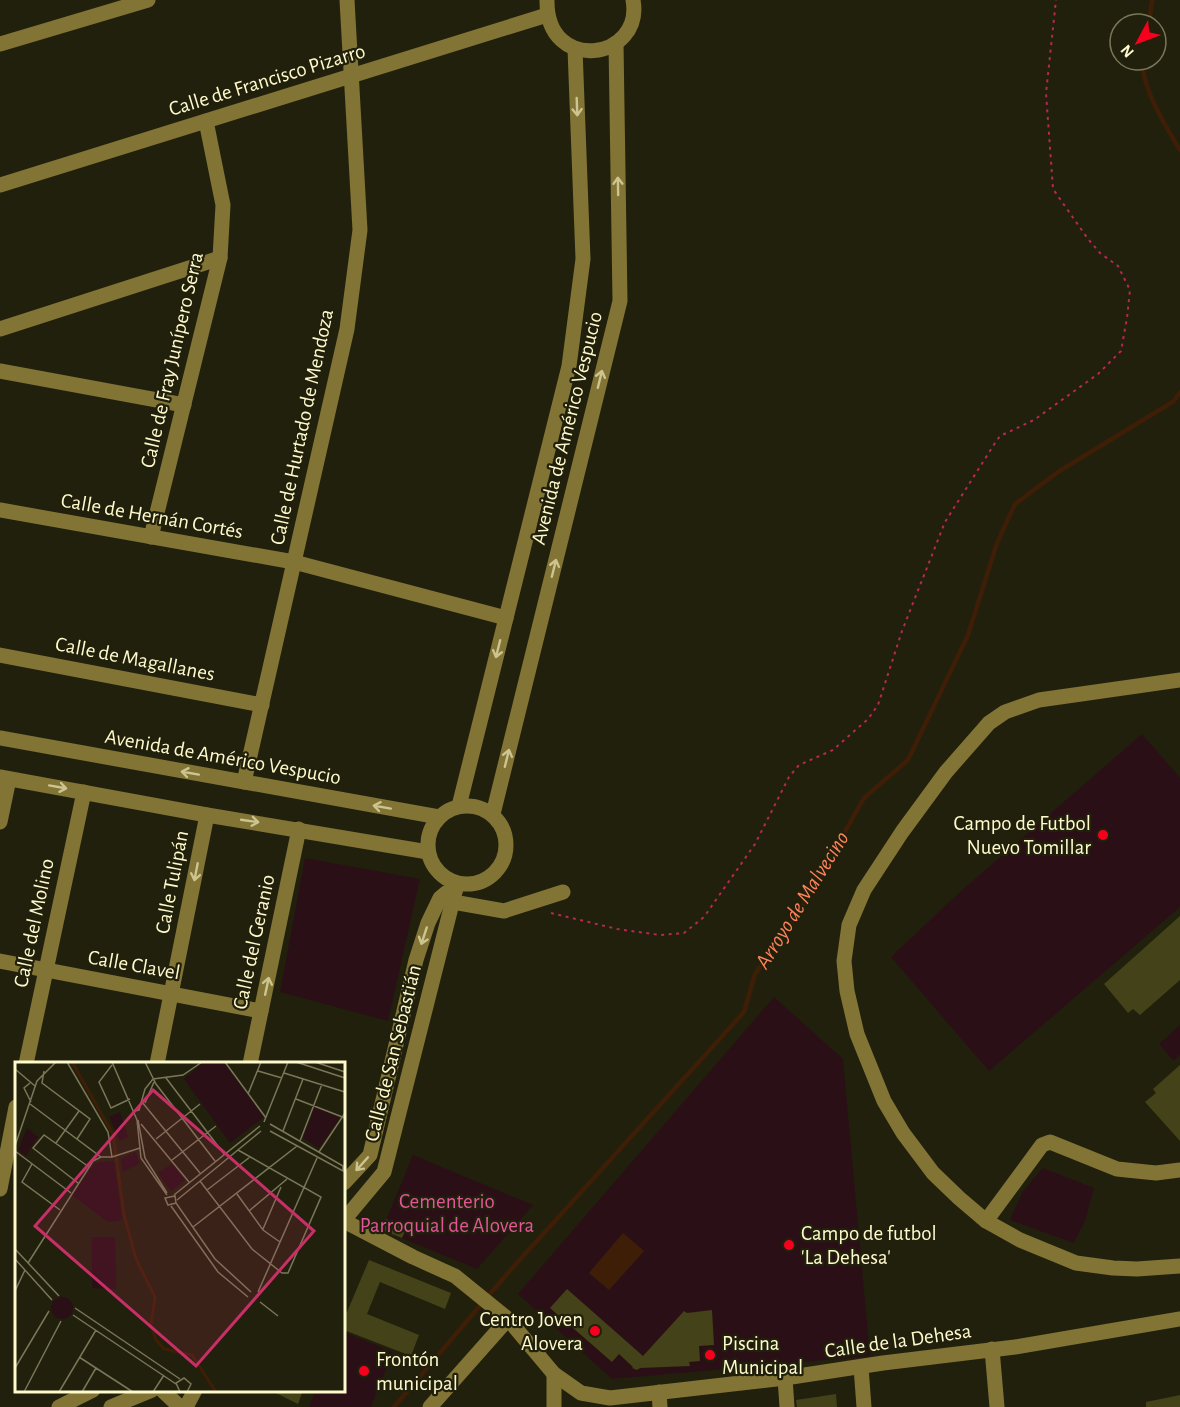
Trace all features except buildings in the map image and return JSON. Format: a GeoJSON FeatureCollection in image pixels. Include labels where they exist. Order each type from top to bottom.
{"type":"FeatureCollection","features":[{"type":"Feature","properties":{"kind":"street"},"geometry":{"type":"LineString","coordinates":[[0,44],[148,0]]}},
{"type":"Feature","properties":{"kind":"street","name":"Calle de Hurtado de Mendoza"},"geometry":{"type":"LineString","coordinates":[[244,782],[347,329],[360,230],[347,0]]}},
{"type":"Feature","properties":{"kind":"street"},"geometry":{"type":"LineString","coordinates":[[547,8],[552,29],[562,41],[575,49],[590,52],[604,50],[626,33],[632,21],[633,0]]}},
{"type":"Feature","properties":{"kind":"street","name":"Calle de Francisco Pizarro"},"geometry":{"type":"LineString","coordinates":[[0,185],[352,76],[547,8]]}},
{"type":"Feature","properties":{"kind":"street","name":"Avenida de Américo Vespucio"},"geometry":{"type":"LineString","coordinates":[[493,814],[620,301],[616,43]]}},
{"type":"Feature","properties":{"kind":"street","name":"Avenida de Américo Vespucio"},"geometry":{"type":"LineString","coordinates":[[459,806],[568,366],[584,259],[575,49]]}},
{"type":"Feature","properties":{"kind":"street","name":"Calle de Fray Junípero Serra"},"geometry":{"type":"LineString","coordinates":[[151,537],[220,258],[223,205],[206,121]]}},
{"type":"Feature","properties":{"kind":"street"},"geometry":{"type":"LineString","coordinates":[[0,328],[220,258]]}},
{"type":"Feature","properties":{"kind":"street"},"geometry":{"type":"LineString","coordinates":[[0,371],[184,405]]}},
{"type":"Feature","properties":{"kind":"street","name":"Calle de Hernán Cortés"},"geometry":{"type":"LineString","coordinates":[[0,510],[294,562],[506,618]]}},
{"type":"Feature","properties":{"kind":"street","name":"Calle de Magallanes"},"geometry":{"type":"LineString","coordinates":[[0,655],[262,705]]}},
{"type":"Feature","properties":{"kind":"street"},"geometry":{"type":"LineString","coordinates":[[1180,680],[1039,700],[1005,712],[989,723],[946,772],[864,890],[849,925],[844,961],[847,992],[857,1034],[884,1101],[903,1133],[933,1173],[986,1221],[1020,1240],[1076,1263],[1137,1269],[1180,1266]]}},
{"type":"Feature","properties":{"kind":"street","name":"Avenida de Américo Vespucio"},"geometry":{"type":"LineString","coordinates":[[0,738],[439,817]]}},
{"type":"Feature","properties":{"kind":"street"},"geometry":{"type":"LineString","coordinates":[[0,822],[4,778],[428,852]]}},
{"type":"Feature","properties":{"kind":"street","name":"Calle del Molino"},"geometry":{"type":"LineString","coordinates":[[26,1062],[84,792]]}},
{"type":"Feature","properties":{"kind":"street"},"geometry":{"type":"LineString","coordinates":[[471,805],[483,808],[501,823],[506,834],[505,858],[500,868],[491,877],[455,893],[447,879],[438,872],[432,862],[428,852],[429,833],[439,817],[448,810],[471,805]]}},
{"type":"Feature","properties":{"kind":"street","name":"Calle Tulipán"},"geometry":{"type":"LineString","coordinates":[[157,1062],[207,815]]}},
{"type":"Feature","properties":{"kind":"street","name":"Calle del Geranio"},"geometry":{"type":"LineString","coordinates":[[250,1062],[299,829]]}},
{"type":"Feature","properties":{"kind":"street"},"geometry":{"type":"LineString","coordinates":[[345,1182],[370,1155],[416,960],[428,923],[440,898],[446,893],[455,893],[504,911],[563,892]]}},
{"type":"Feature","properties":{"kind":"street","name":"Calle de San Sebastián"},"geometry":{"type":"LineString","coordinates":[[345,1219],[384,1172],[455,893]]}},
{"type":"Feature","properties":{"kind":"street","name":"Calle Clavel"},"geometry":{"type":"LineString","coordinates":[[0,961],[261,1011]]}},
{"type":"Feature","properties":{"kind":"street"},"geometry":{"type":"LineString","coordinates":[[0,1189],[15,1112]]}},
{"type":"Feature","properties":{"kind":"street"},"geometry":{"type":"LineString","coordinates":[[986,1221],[1042,1145],[1050,1142],[1117,1169],[1156,1173],[1180,1170]]}},
{"type":"Feature","properties":{"kind":"street","name":"Calle de la Dehesa"},"geometry":{"type":"LineString","coordinates":[[345,1221],[413,1257],[455,1276],[503,1314],[554,1374],[581,1393],[610,1398],[660,1399],[861,1366],[1066,1339],[1180,1318]]}},
{"type":"Feature","properties":{"kind":"street"},"geometry":{"type":"LineString","coordinates":[[430,1407],[503,1314]]}},
{"type":"Feature","properties":{"kind":"street"},"geometry":{"type":"LineString","coordinates":[[992,1349],[997,1407]]}},
{"type":"Feature","properties":{"kind":"street"},"geometry":{"type":"LineString","coordinates":[[861,1366],[864,1407]]}},
{"type":"Feature","properties":{"kind":"street"},"geometry":{"type":"LineString","coordinates":[[554,1374],[555,1407]]}},
{"type":"Feature","properties":{"kind":"street"},"geometry":{"type":"LineString","coordinates":[[785,1378],[787,1407]]}},
{"type":"Feature","properties":{"kind":"street"},"geometry":{"type":"LineString","coordinates":[[59,1407],[90,1392]]}},
{"type":"Feature","properties":{"kind":"street"},"geometry":{"type":"LineString","coordinates":[[95,1392],[104,1407]]}},
{"type":"Feature","properties":{"kind":"street"},"geometry":{"type":"LineString","coordinates":[[111,1407],[147,1392]]}},
{"type":"Feature","properties":{"kind":"street"},"geometry":{"type":"LineString","coordinates":[[164,1392],[180,1407]]}},
{"type":"Feature","properties":{"kind":"street"},"geometry":{"type":"LineString","coordinates":[[186,1407],[194,1392]]}},
{"type":"Feature","properties":{"kind":"path"},"geometry":{"type":"LineString","coordinates":[[522,905],[617,929],[660,935],[684,933],[704,917],[755,844],[789,777],[799,765],[833,750],[868,719],[878,705],[902,631],[945,522],[1000,436],[1034,420],[1098,375],[1121,351],[1130,290],[1118,266],[1100,253],[1088,239],[1053,189],[1046,93],[1056,0]]}},
{"type":"Feature","properties":{"kind":"green space","name":"Campo de Futbol Nuevo Tomillar"},"geometry":{"type":"Polygon","coordinates":[[[1142,734],[1180,778],[1180,907],[989,1071],[891,957],[960,892],[1142,734]]]}},
{"type":"Feature","properties":{"kind":"green space"},"geometry":{"type":"Polygon","coordinates":[[[305,858],[420,879],[388,1021],[280,992],[305,858]]]}},
{"type":"Feature","properties":{"kind":"green space"},"geometry":{"type":"Polygon","coordinates":[[[774,997],[843,1059],[870,1356],[612,1379],[518,1294],[774,997]]]}},
{"type":"Feature","properties":{"kind":"green space"},"geometry":{"type":"Polygon","coordinates":[[[1180,1025],[1180,1055],[1174,1061],[1159,1044],[1180,1025]]]}},
{"type":"Feature","properties":{"kind":"green space","name":"Cementerio Parroquial de Alovera"},"geometry":{"type":"Polygon","coordinates":[[[413,1155],[533,1205],[477,1269],[382,1230],[413,1155]]]}},
{"type":"Feature","properties":{"kind":"green space"},"geometry":{"type":"Polygon","coordinates":[[[1043,1168],[1094,1188],[1085,1221],[1074,1243],[1010,1220],[1023,1191],[1043,1168]]]}},
{"type":"Feature","properties":{"kind":"green space","name":"Frontón municipal"},"geometry":{"type":"Polygon","coordinates":[[[345,1332],[393,1352],[371,1407],[309,1407],[315,1392],[345,1392],[345,1332]]]}},
{"type":"Feature","properties":{"kind":"shaded area"},"geometry":{"type":"Polygon","coordinates":[[[623,1233],[644,1251],[609,1290],[589,1273],[623,1233]]]}},
{"type":"Feature","properties":{"kind":"waterway","name":"Arroyo de Malvecino"},"geometry":{"type":"LineString","coordinates":[[1150,12],[1152,0]]}},
{"type":"Feature","properties":{"kind":"waterway","name":"Arroyo de Malvecino"},"geometry":{"type":"LineString","coordinates":[[1144,72],[1150,94],[1180,150]]}},
{"type":"Feature","properties":{"kind":"waterway","name":"Arroyo de Malvecino"},"geometry":{"type":"LineString","coordinates":[[394,1407],[507,1274],[744,1012],[755,974],[800,911],[864,798],[908,760],[968,635],[997,543],[1015,504],[1058,472],[1174,401],[1180,392]]}},
{"type":"Feature","properties":{"kind":"place","name":"Campo de Futbol Nuevo Tomillar"},"geometry":{"type":"Point","coordinates":[1103,835]}},
{"type":"Feature","properties":{"kind":"place","name":"Campo de futbol 'La Dehesa'"},"geometry":{"type":"Point","coordinates":[789,1245]}},
{"type":"Feature","properties":{"kind":"place","name":"Centro Joven Alovera"},"geometry":{"type":"Point","coordinates":[595,1331]}},
{"type":"Feature","properties":{"kind":"place","name":"Piscina Municipal"},"geometry":{"type":"Point","coordinates":[710,1355]}},
{"type":"Feature","properties":{"kind":"place","name":"Frontón municipal"},"geometry":{"type":"Point","coordinates":[364,1371]}}]}
